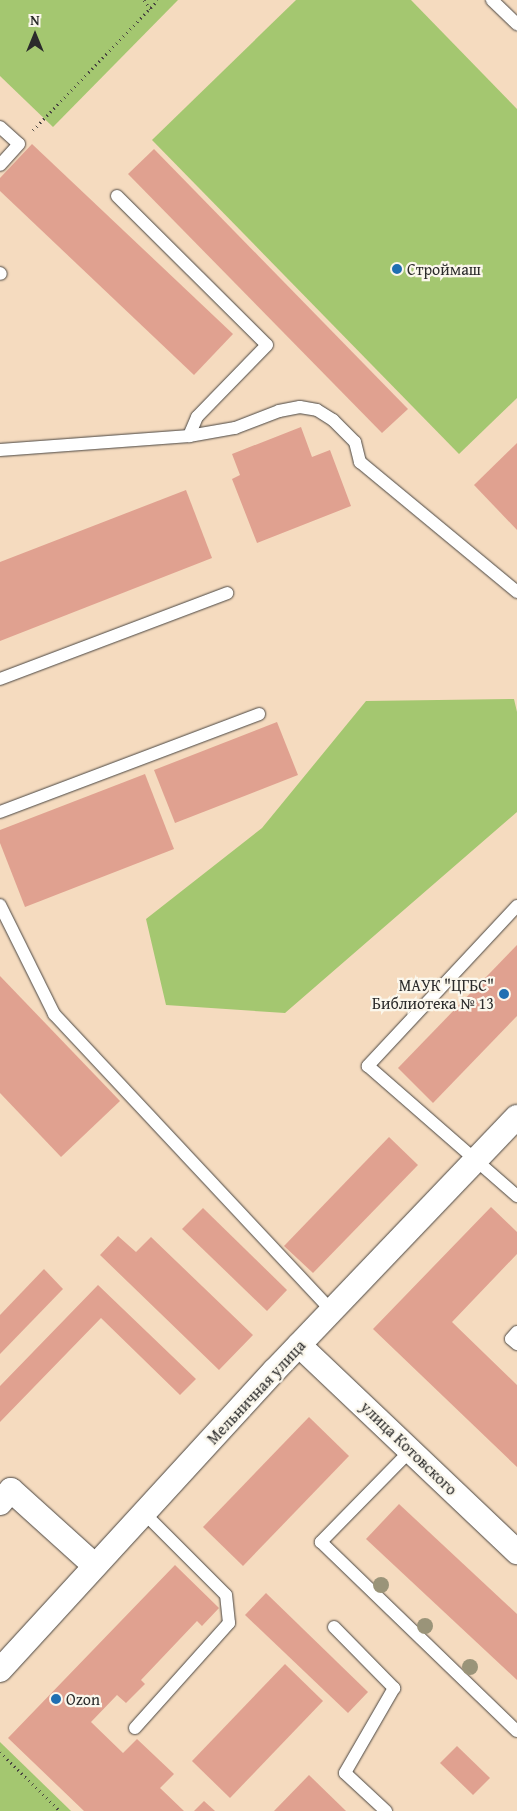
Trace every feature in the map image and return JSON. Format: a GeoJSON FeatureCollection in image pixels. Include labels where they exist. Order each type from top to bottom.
{"type":"FeatureCollection","features":[{"type":"Feature","properties":{"kind":"street","name":"Мельничная улица"},"geometry":{"type":"LineString","coordinates":[[0,1670],[299,1345],[478,1161],[517,1117]]}},
{"type":"Feature","properties":{"kind":"street","name":"улица Котовского"},"geometry":{"type":"LineString","coordinates":[[299,1345],[517,1552]]}},
{"type":"Feature","properties":{"kind":"street"},"geometry":{"type":"LineString","coordinates":[[0,1503],[11,1490],[95,1566]]}},
{"type":"Feature","properties":{"kind":"lane"},"geometry":{"type":"LineString","coordinates":[[492,0],[517,24]]}},
{"type":"Feature","properties":{"kind":"lane"},"geometry":{"type":"LineString","coordinates":[[0,127],[19,144],[0,165]]}},
{"type":"Feature","properties":{"kind":"lane"},"geometry":{"type":"LineString","coordinates":[[117,196],[267,345],[197,417],[189,436]]}},
{"type":"Feature","properties":{"kind":"lane"},"geometry":{"type":"LineString","coordinates":[[0,450],[189,436],[235,428],[279,410],[300,407],[317,410],[333,420],[355,442],[360,462],[517,592]]}},
{"type":"Feature","properties":{"kind":"lane"},"geometry":{"type":"LineString","coordinates":[[0,678],[227,594]]}},
{"type":"Feature","properties":{"kind":"lane"},"geometry":{"type":"LineString","coordinates":[[0,812],[259,714]]}},
{"type":"Feature","properties":{"kind":"lane"},"geometry":{"type":"LineString","coordinates":[[0,905],[54,1014],[332,1311]]}},
{"type":"Feature","properties":{"kind":"lane"},"geometry":{"type":"LineString","coordinates":[[517,906],[368,1066],[517,1196]]}},
{"type":"Feature","properties":{"kind":"lane"},"geometry":{"type":"LineString","coordinates":[[517,1332],[511,1339],[517,1344]]}},
{"type":"Feature","properties":{"kind":"lane"},"geometry":{"type":"LineString","coordinates":[[411,1450],[321,1542],[517,1731]]}},
{"type":"Feature","properties":{"kind":"lane"},"geometry":{"type":"LineString","coordinates":[[135,1728],[229,1623],[226,1595],[144,1513]]}},
{"type":"Feature","properties":{"kind":"lane"},"geometry":{"type":"LineString","coordinates":[[334,1627],[394,1688],[345,1773],[386,1811]]}},
{"type":"Feature","properties":{"kind":"path"},"geometry":{"type":"LineString","coordinates":[[144,0],[150,9]]}},
{"type":"Feature","properties":{"kind":"path"},"geometry":{"type":"LineString","coordinates":[[19,144],[158,0]]}},
{"type":"Feature","properties":{"kind":"path"},"geometry":{"type":"LineString","coordinates":[[0,1752],[60,1811]]}},
{"type":"Feature","properties":{"kind":"green space"},"geometry":{"type":"Polygon","coordinates":[[[0,0],[178,0],[53,127],[0,76],[0,0]]]}},
{"type":"Feature","properties":{"kind":"green space","name":"Строймаш"},"geometry":{"type":"Polygon","coordinates":[[[296,0],[411,0],[517,109],[517,398],[459,454],[152,140],[296,0]]]}},
{"type":"Feature","properties":{"kind":"green space"},"geometry":{"type":"Polygon","coordinates":[[[514,699],[517,712],[517,812],[285,1013],[166,1005],[146,919],[262,828],[366,701],[514,699]]]}},
{"type":"Feature","properties":{"kind":"green space"},"geometry":{"type":"Polygon","coordinates":[[[0,1742],[71,1811],[0,1811],[0,1742]]]}},
{"type":"Feature","properties":{"kind":"building"},"geometry":{"type":"Polygon","coordinates":[[[32,144],[233,334],[194,375],[0,191],[0,178],[32,144]]]}},
{"type":"Feature","properties":{"kind":"building"},"geometry":{"type":"Polygon","coordinates":[[[154,149],[408,409],[382,433],[128,174],[154,149]]]}},
{"type":"Feature","properties":{"kind":"building"},"geometry":{"type":"Polygon","coordinates":[[[301,427],[312,457],[330,450],[351,506],[257,543],[232,479],[240,475],[232,454],[301,427]]]}},
{"type":"Feature","properties":{"kind":"building"},"geometry":{"type":"Polygon","coordinates":[[[517,443],[517,530],[474,485],[517,443]]]}},
{"type":"Feature","properties":{"kind":"building"},"geometry":{"type":"Polygon","coordinates":[[[186,490],[212,558],[0,641],[0,562],[186,490]]]}},
{"type":"Feature","properties":{"kind":"building"},"geometry":{"type":"Polygon","coordinates":[[[277,722],[298,775],[175,823],[154,770],[277,722]]]}},
{"type":"Feature","properties":{"kind":"building"},"geometry":{"type":"Polygon","coordinates":[[[145,774],[174,849],[25,907],[0,843],[0,830],[145,774]]]}},
{"type":"Feature","properties":{"kind":"building"},"geometry":{"type":"Polygon","coordinates":[[[517,945],[517,1016],[433,1103],[398,1068],[517,945]]]}},
{"type":"Feature","properties":{"kind":"building"},"geometry":{"type":"Polygon","coordinates":[[[0,976],[120,1101],[61,1157],[0,1093],[0,976]]]}},
{"type":"Feature","properties":{"kind":"building"},"geometry":{"type":"Polygon","coordinates":[[[389,1137],[418,1165],[313,1273],[284,1246],[389,1137]]]}},
{"type":"Feature","properties":{"kind":"building"},"geometry":{"type":"Polygon","coordinates":[[[491,1207],[517,1232],[517,1254],[452,1322],[517,1385],[517,1467],[373,1329],[491,1207]]]}},
{"type":"Feature","properties":{"kind":"building"},"geometry":{"type":"Polygon","coordinates":[[[203,1208],[287,1290],[267,1311],[182,1229],[203,1208]]]}},
{"type":"Feature","properties":{"kind":"building"},"geometry":{"type":"Polygon","coordinates":[[[118,1236],[136,1252],[151,1237],[253,1335],[219,1370],[100,1255],[118,1236]]]}},
{"type":"Feature","properties":{"kind":"building"},"geometry":{"type":"Polygon","coordinates":[[[44,1269],[63,1289],[0,1354],[0,1315],[44,1269]]]}},
{"type":"Feature","properties":{"kind":"building"},"geometry":{"type":"Polygon","coordinates":[[[98,1285],[196,1379],[180,1395],[101,1318],[0,1422],[0,1386],[98,1285]]]}},
{"type":"Feature","properties":{"kind":"building"},"geometry":{"type":"Polygon","coordinates":[[[309,1417],[349,1456],[243,1566],[203,1527],[309,1417]]]}},
{"type":"Feature","properties":{"kind":"building"},"geometry":{"type":"Polygon","coordinates":[[[399,1504],[517,1614],[517,1680],[366,1539],[399,1504]]]}},
{"type":"Feature","properties":{"kind":"building"},"geometry":{"type":"Polygon","coordinates":[[[175,1565],[219,1608],[202,1626],[197,1621],[141,1680],[145,1684],[126,1703],[117,1695],[91,1722],[123,1753],[137,1739],[174,1774],[160,1788],[184,1811],[84,1811],[8,1738],[175,1565]]]}},
{"type":"Feature","properties":{"kind":"building"},"geometry":{"type":"Polygon","coordinates":[[[266,1593],[368,1692],[348,1713],[245,1615],[266,1593]]]}},
{"type":"Feature","properties":{"kind":"building"},"geometry":{"type":"Polygon","coordinates":[[[285,1664],[323,1701],[230,1798],[192,1761],[285,1664]]]}},
{"type":"Feature","properties":{"kind":"building"},"geometry":{"type":"Polygon","coordinates":[[[457,1746],[490,1778],[473,1795],[440,1763],[457,1746]]]}},
{"type":"Feature","properties":{"kind":"building"},"geometry":{"type":"Polygon","coordinates":[[[309,1775],[346,1811],[274,1811],[309,1775]]]}},
{"type":"Feature","properties":{"kind":"building"},"geometry":{"type":"Polygon","coordinates":[[[204,1801],[215,1811],[194,1811],[204,1801]]]}},
{"type":"Feature","properties":{"kind":"place","name":"Строймаш"},"geometry":{"type":"Point","coordinates":[397,269]}},
{"type":"Feature","properties":{"kind":"place","name":"МАУК \"ЦГБС\" Библиотека № 13"},"geometry":{"type":"Point","coordinates":[504,994]}},
{"type":"Feature","properties":{"kind":"place","name":"Ozon"},"geometry":{"type":"Point","coordinates":[56,1699]}}]}
